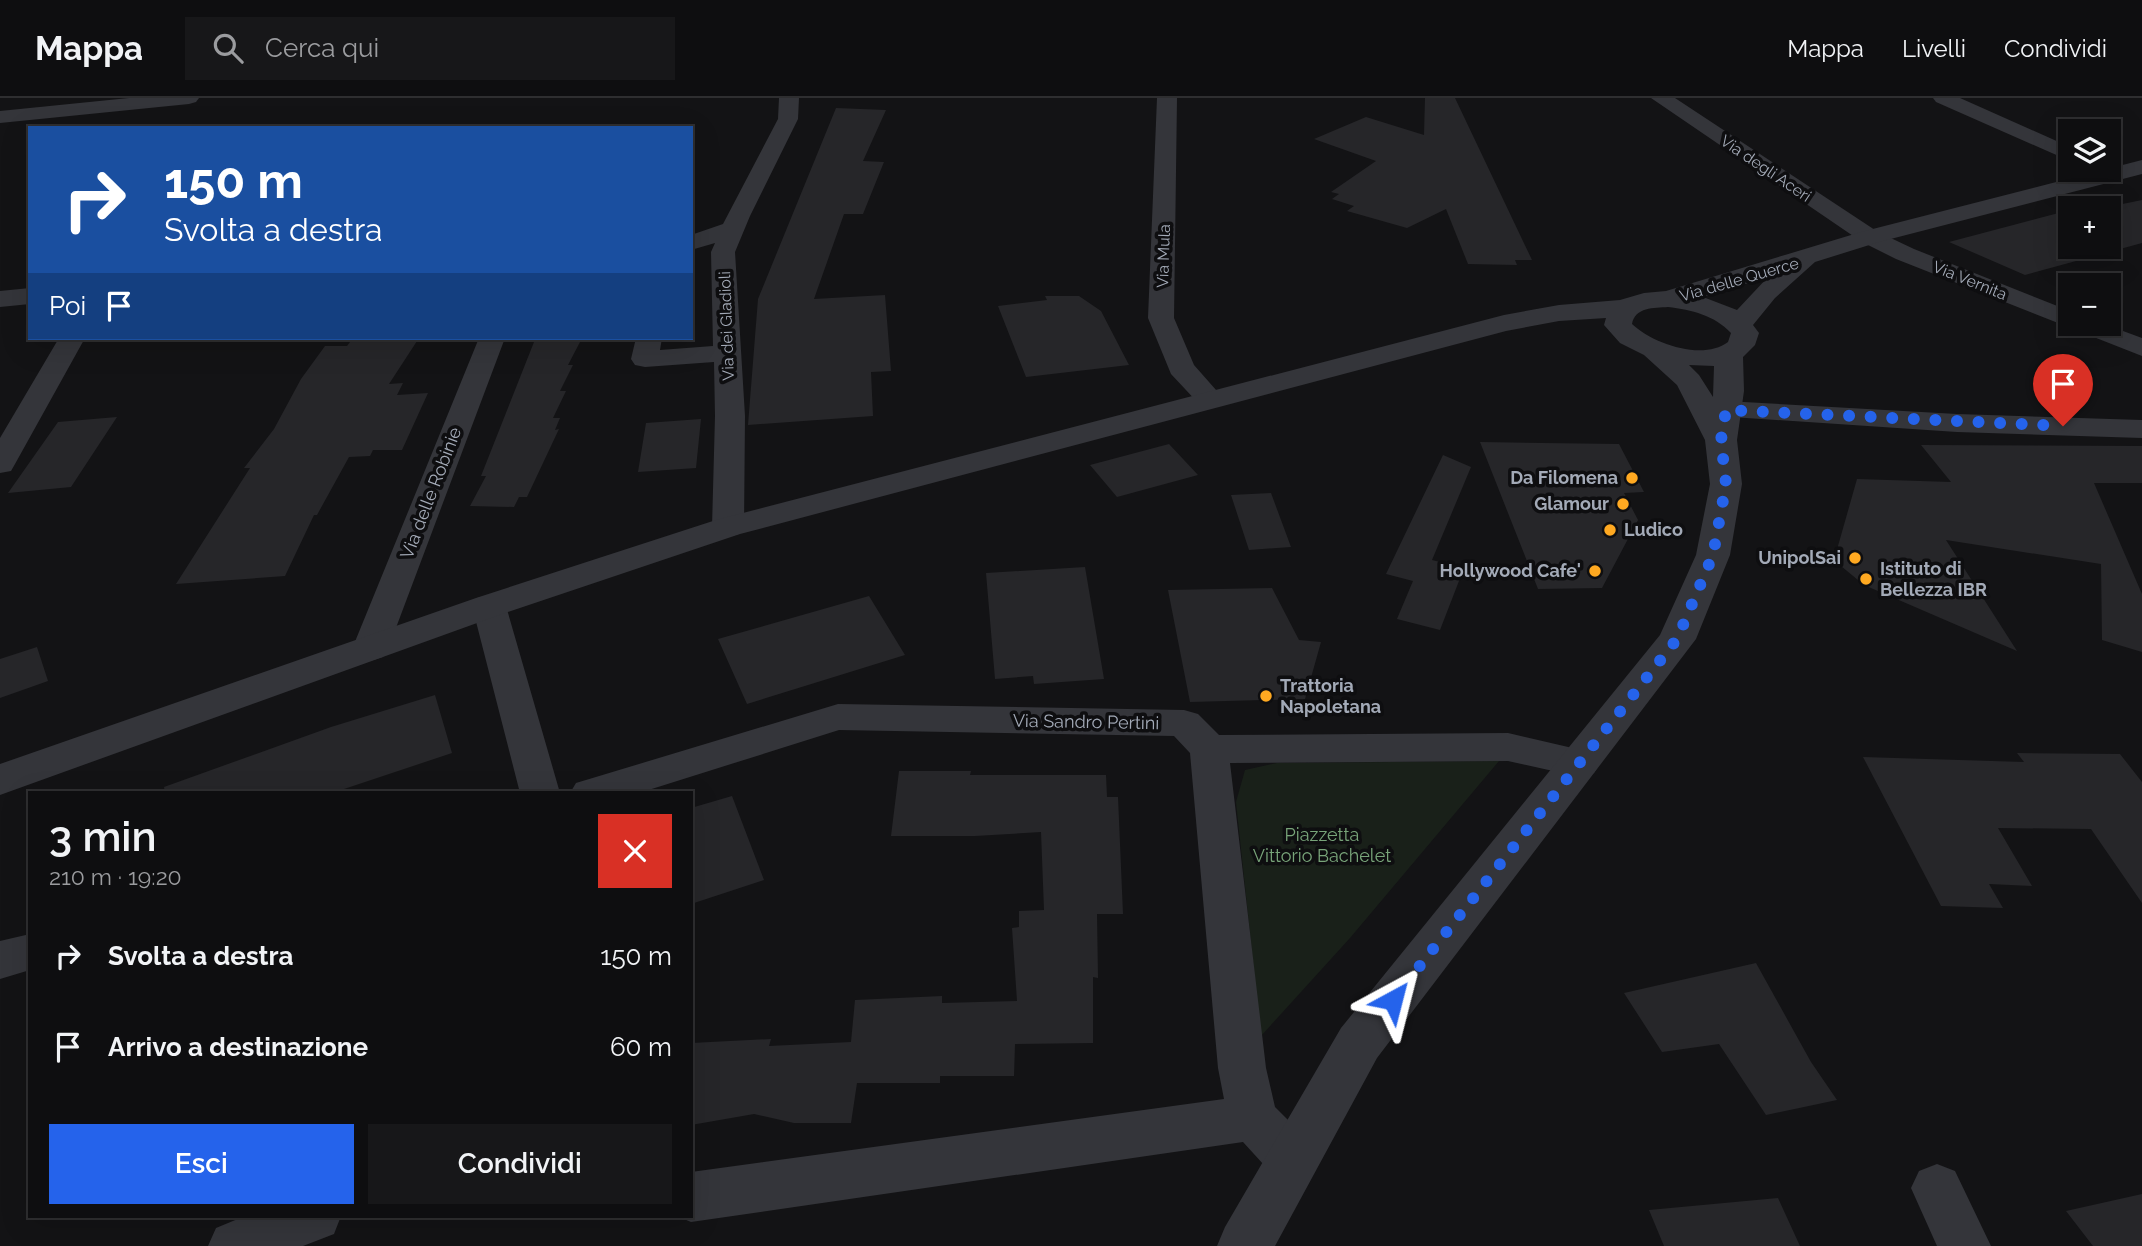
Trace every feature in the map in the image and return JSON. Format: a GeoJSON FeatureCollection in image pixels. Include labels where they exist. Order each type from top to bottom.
{"type":"FeatureCollection","features":[{"type":"Feature","properties":{"kind":"street"},"geometry":{"type":"LineString","coordinates":[[0,117],[189,98]]}},
{"type":"Feature","properties":{"kind":"street","name":"Via dei Gladioli"},"geometry":{"type":"LineString","coordinates":[[728,527],[730,416],[725,353],[723,252],[788,119],[789,98]]}},
{"type":"Feature","properties":{"kind":"street","name":"Via Mula"},"geometry":{"type":"LineString","coordinates":[[1167,98],[1161,318],[1181,368],[1210,400]]}},
{"type":"Feature","properties":{"kind":"street","name":"Via degli Aceri"},"geometry":{"type":"LineString","coordinates":[[1661,98],[1870,237]]}},
{"type":"Feature","properties":{"kind":"street"},"geometry":{"type":"LineString","coordinates":[[1943,98],[2058,150]]}},
{"type":"Feature","properties":{"kind":"street"},"geometry":{"type":"LineString","coordinates":[[2121,170],[2142,167]]}},
{"type":"Feature","properties":{"kind":"street"},"geometry":{"type":"LineString","coordinates":[[1806,259],[1870,237],[2072,182]]}},
{"type":"Feature","properties":{"kind":"street"},"geometry":{"type":"LineString","coordinates":[[693,242],[733,229]]}},
{"type":"Feature","properties":{"kind":"street","name":"Via Vernita"},"geometry":{"type":"LineString","coordinates":[[1870,237],[1905,254],[2058,315]]}},
{"type":"Feature","properties":{"kind":"street","name":"Via delle Querce"},"geometry":{"type":"LineString","coordinates":[[1668,299],[1747,273],[1806,259]]}},
{"type":"Feature","properties":{"kind":"street","name":"Via delle Querce"},"geometry":{"type":"LineString","coordinates":[[1740,325],[1766,292],[1806,259]]}},
{"type":"Feature","properties":{"kind":"street"},"geometry":{"type":"LineString","coordinates":[[0,299],[28,296]]}},
{"type":"Feature","properties":{"kind":"street"},"geometry":{"type":"LineString","coordinates":[[0,780],[489,606],[728,527],[1504,323],[1559,313],[1624,308],[1636,303],[1668,299],[1717,310],[1740,325],[1745,333],[1740,348],[1729,354],[1696,358],[1570,327],[1504,323]]}},
{"type":"Feature","properties":{"kind":"street"},"geometry":{"type":"LineString","coordinates":[[1624,308],[1618,324],[1689,381],[1724,425]]}},
{"type":"Feature","properties":{"kind":"street"},"geometry":{"type":"LineString","coordinates":[[2112,336],[2142,348]]}},
{"type":"Feature","properties":{"kind":"street"},"geometry":{"type":"LineString","coordinates":[[0,464],[71,340]]}},
{"type":"Feature","properties":{"kind":"street","name":"Via delle Robinie"},"geometry":{"type":"LineString","coordinates":[[370,649],[491,340]]}},
{"type":"Feature","properties":{"kind":"street"},"geometry":{"type":"LineString","coordinates":[[649,340],[645,359],[725,353]]}},
{"type":"Feature","properties":{"kind":"street"},"geometry":{"type":"LineString","coordinates":[[1245,1246],[1359,1043],[1677,639],[1713,555],[1726,484],[1724,425],[1729,354]]}},
{"type":"Feature","properties":{"kind":"street"},"geometry":{"type":"LineString","coordinates":[[1724,425],[1957,423],[2142,429]]}},
{"type":"Feature","properties":{"kind":"street"},"geometry":{"type":"LineString","coordinates":[[489,606],[539,791]]}},
{"type":"Feature","properties":{"kind":"street","name":"Via Sandro Pertini"},"geometry":{"type":"LineString","coordinates":[[597,791],[838,717],[1184,723],[1209,749]]}},
{"type":"Feature","properties":{"kind":"street"},"geometry":{"type":"LineString","coordinates":[[1292,1159],[1254,1118],[1242,1068],[1209,749],[1508,747],[1580,763]]}},
{"type":"Feature","properties":{"kind":"street"},"geometry":{"type":"LineString","coordinates":[[0,960],[28,953]]}},
{"type":"Feature","properties":{"kind":"street"},"geometry":{"type":"LineString","coordinates":[[693,1197],[1254,1118]]}},
{"type":"Feature","properties":{"kind":"street"},"geometry":{"type":"LineString","coordinates":[[1937,1188],[1964,1246]]}},
{"type":"Feature","properties":{"kind":"street"},"geometry":{"type":"LineString","coordinates":[[235,1246],[310,1218]]}},
{"type":"Feature","properties":{"kind":"green space","name":"Piazzetta Vittorio Bachelet"},"geometry":{"type":"Polygon","coordinates":[[[1499,761],[1350,938],[1261,1036],[1236,802],[1245,770],[1277,763],[1499,761]]]}},
{"type":"Feature","properties":{"kind":"building"},"geometry":{"type":"Polygon","coordinates":[[[1425,98],[1455,98],[1532,260],[1515,260],[1517,265],[1468,264],[1446,209],[1407,228],[1347,211],[1354,206],[1332,199],[1339,194],[1331,192],[1376,161],[1314,139],[1366,117],[1424,135],[1425,98]]]}},
{"type":"Feature","properties":{"kind":"building"},"geometry":{"type":"Polygon","coordinates":[[[836,108],[886,110],[863,161],[884,162],[863,214],[844,214],[814,299],[885,295],[891,371],[871,372],[873,416],[748,425],[758,299],[836,108]]]}},
{"type":"Feature","properties":{"kind":"building"},"geometry":{"type":"Polygon","coordinates":[[[2142,200],[2142,243],[2121,249],[2121,204],[2142,200]]]}},
{"type":"Feature","properties":{"kind":"building"},"geometry":{"type":"Polygon","coordinates":[[[2058,213],[2058,259],[2084,259],[2025,275],[1949,242],[2058,213]]]}},
{"type":"Feature","properties":{"kind":"building"},"geometry":{"type":"Polygon","coordinates":[[[1045,296],[1079,296],[1101,311],[1129,365],[1026,377],[998,306],[1047,300],[1045,296]]]}},
{"type":"Feature","properties":{"kind":"building"},"geometry":{"type":"Polygon","coordinates":[[[352,340],[418,340],[389,384],[403,383],[397,395],[428,393],[402,450],[373,450],[370,456],[349,457],[317,515],[314,515],[285,576],[176,584],[250,468],[244,468],[274,429],[301,379],[325,346],[347,346],[352,340]]]}},
{"type":"Feature","properties":{"kind":"building"},"geometry":{"type":"Polygon","coordinates":[[[534,342],[580,342],[568,365],[573,365],[560,391],[566,391],[553,418],[560,418],[555,430],[559,429],[527,497],[519,497],[514,507],[470,506],[486,476],[481,476],[534,342]]]}},
{"type":"Feature","properties":{"kind":"building"},"geometry":{"type":"Polygon","coordinates":[[[117,417],[71,487],[8,493],[58,422],[117,417]]]}},
{"type":"Feature","properties":{"kind":"building"},"geometry":{"type":"Polygon","coordinates":[[[701,419],[696,468],[638,472],[646,423],[701,419]]]}},
{"type":"Feature","properties":{"kind":"building"},"geometry":{"type":"Polygon","coordinates":[[[1480,442],[1619,444],[1644,492],[1624,493],[1638,520],[1602,588],[1538,589],[1480,442]]]}},
{"type":"Feature","properties":{"kind":"building"},"geometry":{"type":"Polygon","coordinates":[[[1169,444],[1198,475],[1117,497],[1090,465],[1169,444]]]}},
{"type":"Feature","properties":{"kind":"building"},"geometry":{"type":"Polygon","coordinates":[[[1921,445],[2142,446],[2142,483],[2094,483],[2142,594],[2142,652],[2102,640],[2101,564],[1946,540],[2017,651],[1864,585],[1841,566],[1838,546],[1857,479],[1951,482],[1921,445]]]}},
{"type":"Feature","properties":{"kind":"building"},"geometry":{"type":"Polygon","coordinates":[[[1443,455],[1471,467],[1432,560],[1464,568],[1440,630],[1397,619],[1413,581],[1386,574],[1443,455]]]}},
{"type":"Feature","properties":{"kind":"building"},"geometry":{"type":"Polygon","coordinates":[[[1271,493],[1291,547],[1249,550],[1231,495],[1271,493]]]}},
{"type":"Feature","properties":{"kind":"building"},"geometry":{"type":"Polygon","coordinates":[[[1085,567],[1104,679],[1034,684],[1033,676],[995,679],[986,573],[1085,567]]]}},
{"type":"Feature","properties":{"kind":"building"},"geometry":{"type":"Polygon","coordinates":[[[1272,588],[1299,640],[1321,642],[1305,699],[1190,702],[1168,590],[1272,588]]]}},
{"type":"Feature","properties":{"kind":"building"},"geometry":{"type":"Polygon","coordinates":[[[869,596],[905,655],[747,704],[718,639],[869,596]]]}},
{"type":"Feature","properties":{"kind":"building"},"geometry":{"type":"Polygon","coordinates":[[[37,647],[48,681],[0,698],[0,659],[37,647]]]}},
{"type":"Feature","properties":{"kind":"building"},"geometry":{"type":"Polygon","coordinates":[[[435,695],[452,753],[338,791],[165,791],[164,787],[331,727],[435,695]]]}},
{"type":"Feature","properties":{"kind":"building"},"geometry":{"type":"Polygon","coordinates":[[[2017,753],[2120,754],[2142,782],[2142,903],[2091,829],[1998,828],[2032,886],[1989,884],[2003,908],[1941,906],[1863,757],[2024,762],[2017,753]]]}},
{"type":"Feature","properties":{"kind":"building"},"geometry":{"type":"Polygon","coordinates":[[[899,771],[971,771],[970,775],[1106,775],[1107,797],[1118,797],[1123,914],[1097,914],[1098,978],[1093,977],[1093,1043],[1015,1044],[1014,1076],[940,1076],[940,1083],[857,1083],[851,1123],[794,1123],[754,1114],[693,1125],[693,1043],[771,1039],[769,1046],[851,1042],[855,1000],[942,996],[942,1003],[1017,1001],[1012,928],[1019,927],[1019,911],[1044,910],[1041,832],[975,836],[891,836],[899,771]]]}},
{"type":"Feature","properties":{"kind":"building"},"geometry":{"type":"Polygon","coordinates":[[[732,796],[764,880],[693,903],[693,807],[732,796]]]}},
{"type":"Feature","properties":{"kind":"building"},"geometry":{"type":"Polygon","coordinates":[[[1756,963],[1811,1062],[1837,1100],[1766,1115],[1719,1044],[1662,1052],[1624,993],[1756,963]]]}},
{"type":"Feature","properties":{"kind":"building"},"geometry":{"type":"Polygon","coordinates":[[[2142,1194],[2142,1246],[2093,1246],[2066,1211],[2142,1194]]]}},
{"type":"Feature","properties":{"kind":"building"},"geometry":{"type":"Polygon","coordinates":[[[1778,1198],[1800,1246],[1664,1246],[1649,1210],[1778,1198]]]}},
{"type":"Feature","properties":{"kind":"place","name":"Da Filomena"},"geometry":{"type":"Point","coordinates":[1632,478]}},
{"type":"Feature","properties":{"kind":"place","name":"Glamour"},"geometry":{"type":"Point","coordinates":[1623,504]}},
{"type":"Feature","properties":{"kind":"place","name":"Ludico"},"geometry":{"type":"Point","coordinates":[1610,530]}},
{"type":"Feature","properties":{"kind":"place","name":"UnipolSai"},"geometry":{"type":"Point","coordinates":[1855,558]}},
{"type":"Feature","properties":{"kind":"place","name":"Hollywood Cafe'"},"geometry":{"type":"Point","coordinates":[1595,571]}},
{"type":"Feature","properties":{"kind":"place","name":"Istituto di Bellezza IBR"},"geometry":{"type":"Point","coordinates":[1866,579]}},
{"type":"Feature","properties":{"kind":"place","name":"Trattoria Napoletana"},"geometry":{"type":"Point","coordinates":[1266,696]}},
{"type":"Feature","properties":{"kind":"route"},"geometry":{"type":"LineString","coordinates":[[1393,1000],[1677,639],[1713,555],[1726,484],[1721,440],[1726,410],[2063,426]]}}]}
